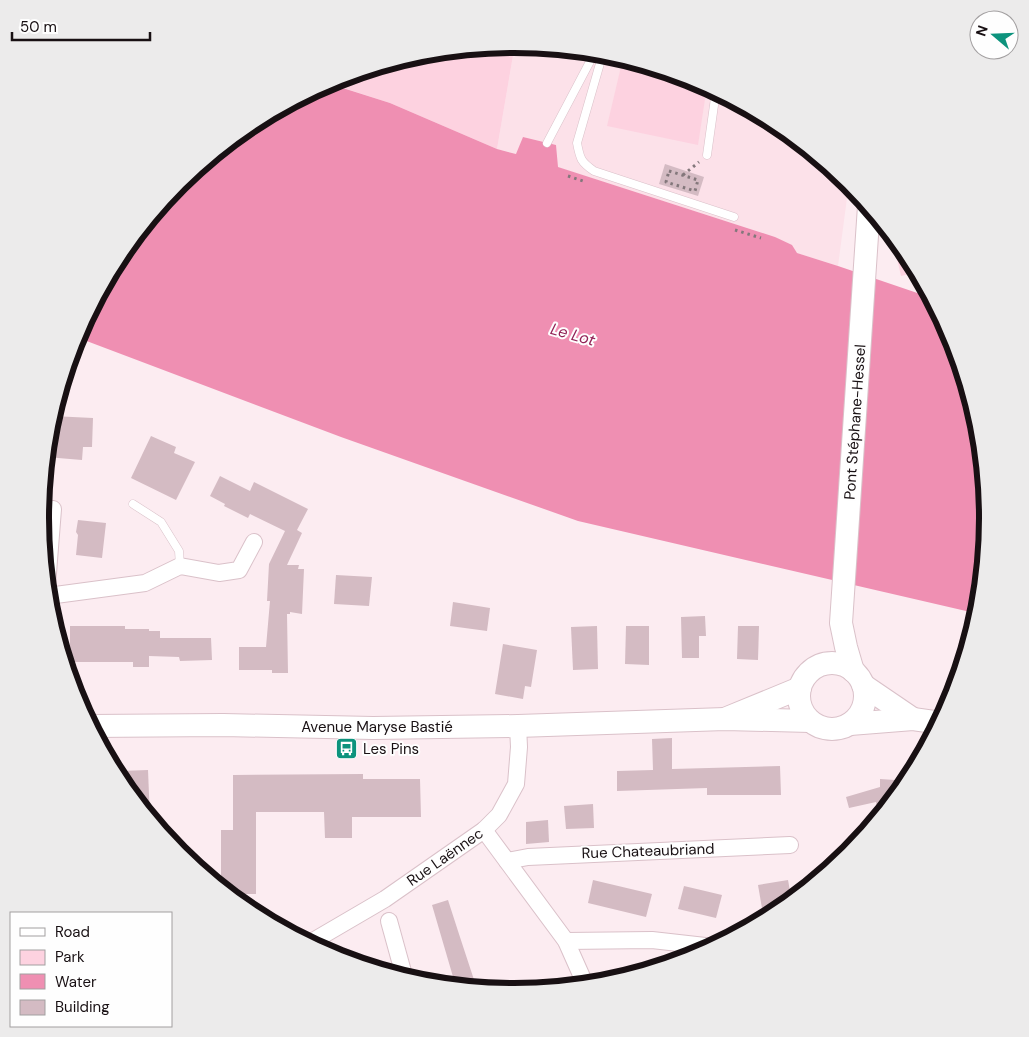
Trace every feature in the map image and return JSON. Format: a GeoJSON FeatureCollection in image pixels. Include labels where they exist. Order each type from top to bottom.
{"type":"FeatureCollection","features":[{"type":"Feature","properties":{"kind":"street","name":"Pont Stéphane-Hessel"},"geometry":{"type":"LineString","coordinates":[[839,646],[869,216]]}},
{"type":"Feature","properties":{"kind":"street"},"geometry":{"type":"LineString","coordinates":[[49,527],[50,509]]}},
{"type":"Feature","properties":{"kind":"street"},"geometry":{"type":"LineString","coordinates":[[56,595],[145,583],[180,566],[219,574],[239,570],[254,542]]}},
{"type":"Feature","properties":{"kind":"street"},"geometry":{"type":"LineString","coordinates":[[850,724],[858,716],[865,696],[858,678],[839,646],[821,665],[804,678],[800,688],[800,706],[810,722],[826,729],[834,729],[850,724],[914,719],[933,722]]}},
{"type":"Feature","properties":{"kind":"street"},"geometry":{"type":"LineString","coordinates":[[821,665],[832,663],[843,665],[914,719]]}},
{"type":"Feature","properties":{"kind":"street","name":"Avenue Maryse Bastié"},"geometry":{"type":"LineString","coordinates":[[725,720],[800,688]]}},
{"type":"Feature","properties":{"kind":"street","name":"Avenue Maryse Bastié"},"geometry":{"type":"LineString","coordinates":[[98,726],[223,725],[373,728],[725,720],[810,722]]}},
{"type":"Feature","properties":{"kind":"street","name":"Rue Laënnec"},"geometry":{"type":"LineString","coordinates":[[316,939],[385,899],[484,830],[499,815],[516,784],[519,747],[518,726]]}},
{"type":"Feature","properties":{"kind":"street"},"geometry":{"type":"LineString","coordinates":[[484,830],[566,941],[583,979]]}},
{"type":"Feature","properties":{"kind":"street","name":"Rue Chateaubriand"},"geometry":{"type":"LineString","coordinates":[[507,861],[528,857],[790,845]]}},
{"type":"Feature","properties":{"kind":"street"},"geometry":{"type":"LineString","coordinates":[[389,921],[403,970]]}},
{"type":"Feature","properties":{"kind":"street"},"geometry":{"type":"LineString","coordinates":[[566,941],[652,940],[700,945]]}},
{"type":"Feature","properties":{"kind":"lane"},"geometry":{"type":"LineString","coordinates":[[547,143],[591,60]]}},
{"type":"Feature","properties":{"kind":"lane"},"geometry":{"type":"LineString","coordinates":[[601,61],[578,143],[583,164],[594,171],[734,217]]}},
{"type":"Feature","properties":{"kind":"lane"},"geometry":{"type":"LineString","coordinates":[[707,155],[715,99]]}},
{"type":"Feature","properties":{"kind":"lane"},"geometry":{"type":"LineString","coordinates":[[133,504],[162,522],[179,551],[180,566]]}},
{"type":"Feature","properties":{"kind":"path"},"geometry":{"type":"LineString","coordinates":[[684,175],[707,155]]}},
{"type":"Feature","properties":{"kind":"path"},"geometry":{"type":"LineString","coordinates":[[669,171],[684,175],[698,180],[695,191],[666,182],[669,171]]}},
{"type":"Feature","properties":{"kind":"shaded area"},"geometry":{"type":"Polygon","coordinates":[[[513,53],[575,57],[605,62],[664,77],[720,101],[773,131],[822,168],[848,193],[838,266],[797,253],[775,237],[557,167],[556,145],[523,137],[517,154],[497,149],[513,53]]]}},
{"type":"Feature","properties":{"kind":"green space"},"geometry":{"type":"Polygon","coordinates":[[[513,53],[497,149],[390,103],[339,87],[365,77],[424,62],[454,57],[513,53]]]}},
{"type":"Feature","properties":{"kind":"green space"},"geometry":{"type":"Polygon","coordinates":[[[621,66],[664,77],[706,94],[698,145],[607,126],[621,66]]]}},
{"type":"Feature","properties":{"kind":"green space"},"geometry":{"type":"Polygon","coordinates":[[[895,251],[910,274],[901,276],[895,251]]]}},
{"type":"Feature","properties":{"kind":"water","name":"Le Lot"},"geometry":{"type":"Polygon","coordinates":[[[339,87],[390,103],[497,149],[516,154],[523,137],[556,145],[558,167],[775,237],[792,245],[797,253],[923,295],[945,340],[956,369],[971,428],[976,458],[979,488],[979,549],[970,612],[578,521],[341,437],[84,340],[111,286],[127,260],[164,211],[185,189],[207,168],[256,131],[282,115],[339,87]]]}},
{"type":"Feature","properties":{"kind":"building"},"geometry":{"type":"Polygon","coordinates":[[[665,164],[704,177],[698,196],[659,184],[665,164]]]}},
{"type":"Feature","properties":{"kind":"building"},"geometry":{"type":"Polygon","coordinates":[[[61,416],[93,418],[92,447],[83,447],[82,460],[53,458],[61,416]]]}},
{"type":"Feature","properties":{"kind":"building"},"geometry":{"type":"Polygon","coordinates":[[[151,436],[176,447],[174,453],[195,462],[176,500],[131,478],[151,436]]]}},
{"type":"Feature","properties":{"kind":"building"},"geometry":{"type":"Polygon","coordinates":[[[220,476],[250,491],[254,482],[308,509],[297,530],[302,533],[287,565],[299,565],[298,569],[304,569],[302,614],[290,612],[290,614],[287,614],[288,673],[272,673],[272,670],[239,670],[239,647],[266,647],[270,601],[267,601],[269,564],[285,531],[250,514],[248,518],[224,506],[225,504],[210,496],[220,476]]]}},
{"type":"Feature","properties":{"kind":"building"},"geometry":{"type":"Polygon","coordinates":[[[78,520],[106,523],[102,558],[76,555],[78,520]]]}},
{"type":"Feature","properties":{"kind":"building"},"geometry":{"type":"Polygon","coordinates":[[[336,575],[372,577],[369,606],[334,604],[336,575]]]}},
{"type":"Feature","properties":{"kind":"building"},"geometry":{"type":"Polygon","coordinates":[[[453,602],[490,608],[487,631],[450,626],[453,602]]]}},
{"type":"Feature","properties":{"kind":"building"},"geometry":{"type":"Polygon","coordinates":[[[705,616],[706,636],[699,636],[699,658],[682,658],[681,617],[705,616]]]}},
{"type":"Feature","properties":{"kind":"building"},"geometry":{"type":"Polygon","coordinates":[[[70,626],[125,626],[125,629],[160,631],[160,638],[211,638],[212,660],[180,661],[179,657],[149,656],[149,667],[133,667],[133,662],[71,662],[70,626]]]}},
{"type":"Feature","properties":{"kind":"building"},"geometry":{"type":"Polygon","coordinates":[[[597,626],[598,669],[573,670],[571,627],[597,626]]]}},
{"type":"Feature","properties":{"kind":"building"},"geometry":{"type":"Polygon","coordinates":[[[626,626],[649,626],[649,665],[625,664],[626,626]]]}},
{"type":"Feature","properties":{"kind":"building"},"geometry":{"type":"Polygon","coordinates":[[[738,626],[759,626],[758,660],[737,659],[738,626]]]}},
{"type":"Feature","properties":{"kind":"building"},"geometry":{"type":"Polygon","coordinates":[[[503,644],[537,650],[531,687],[525,686],[523,699],[495,694],[503,644]]]}},
{"type":"Feature","properties":{"kind":"building"},"geometry":{"type":"Polygon","coordinates":[[[672,738],[672,769],[780,766],[781,795],[707,795],[707,788],[617,791],[617,771],[653,770],[652,739],[672,738]]]}},
{"type":"Feature","properties":{"kind":"building"},"geometry":{"type":"Polygon","coordinates":[[[148,770],[150,808],[127,777],[123,771],[148,770]]]}},
{"type":"Feature","properties":{"kind":"building"},"geometry":{"type":"Polygon","coordinates":[[[363,774],[363,779],[420,779],[421,817],[352,817],[352,838],[325,838],[324,812],[256,812],[256,894],[239,894],[221,880],[221,830],[233,830],[233,775],[363,774]]]}},
{"type":"Feature","properties":{"kind":"building"},"geometry":{"type":"Polygon","coordinates":[[[880,779],[900,780],[878,810],[876,802],[849,808],[846,797],[880,787],[880,779]]]}},
{"type":"Feature","properties":{"kind":"building"},"geometry":{"type":"Polygon","coordinates":[[[593,804],[594,828],[566,829],[564,806],[593,804]]]}},
{"type":"Feature","properties":{"kind":"building"},"geometry":{"type":"Polygon","coordinates":[[[548,820],[549,842],[526,844],[526,822],[548,820]]]}},
{"type":"Feature","properties":{"kind":"building"},"geometry":{"type":"Polygon","coordinates":[[[593,880],[652,894],[646,917],[588,903],[593,880]]]}},
{"type":"Feature","properties":{"kind":"building"},"geometry":{"type":"Polygon","coordinates":[[[788,880],[790,893],[763,912],[758,885],[788,880]]]}},
{"type":"Feature","properties":{"kind":"building"},"geometry":{"type":"Polygon","coordinates":[[[684,886],[722,895],[716,918],[678,909],[684,886]]]}},
{"type":"Feature","properties":{"kind":"building"},"geometry":{"type":"Polygon","coordinates":[[[448,900],[475,982],[454,980],[432,905],[448,900]]]}},
{"type":"Feature","properties":{"kind":"place","name":"Les Pins"},"geometry":{"type":"Point","coordinates":[347,749]}}]}
